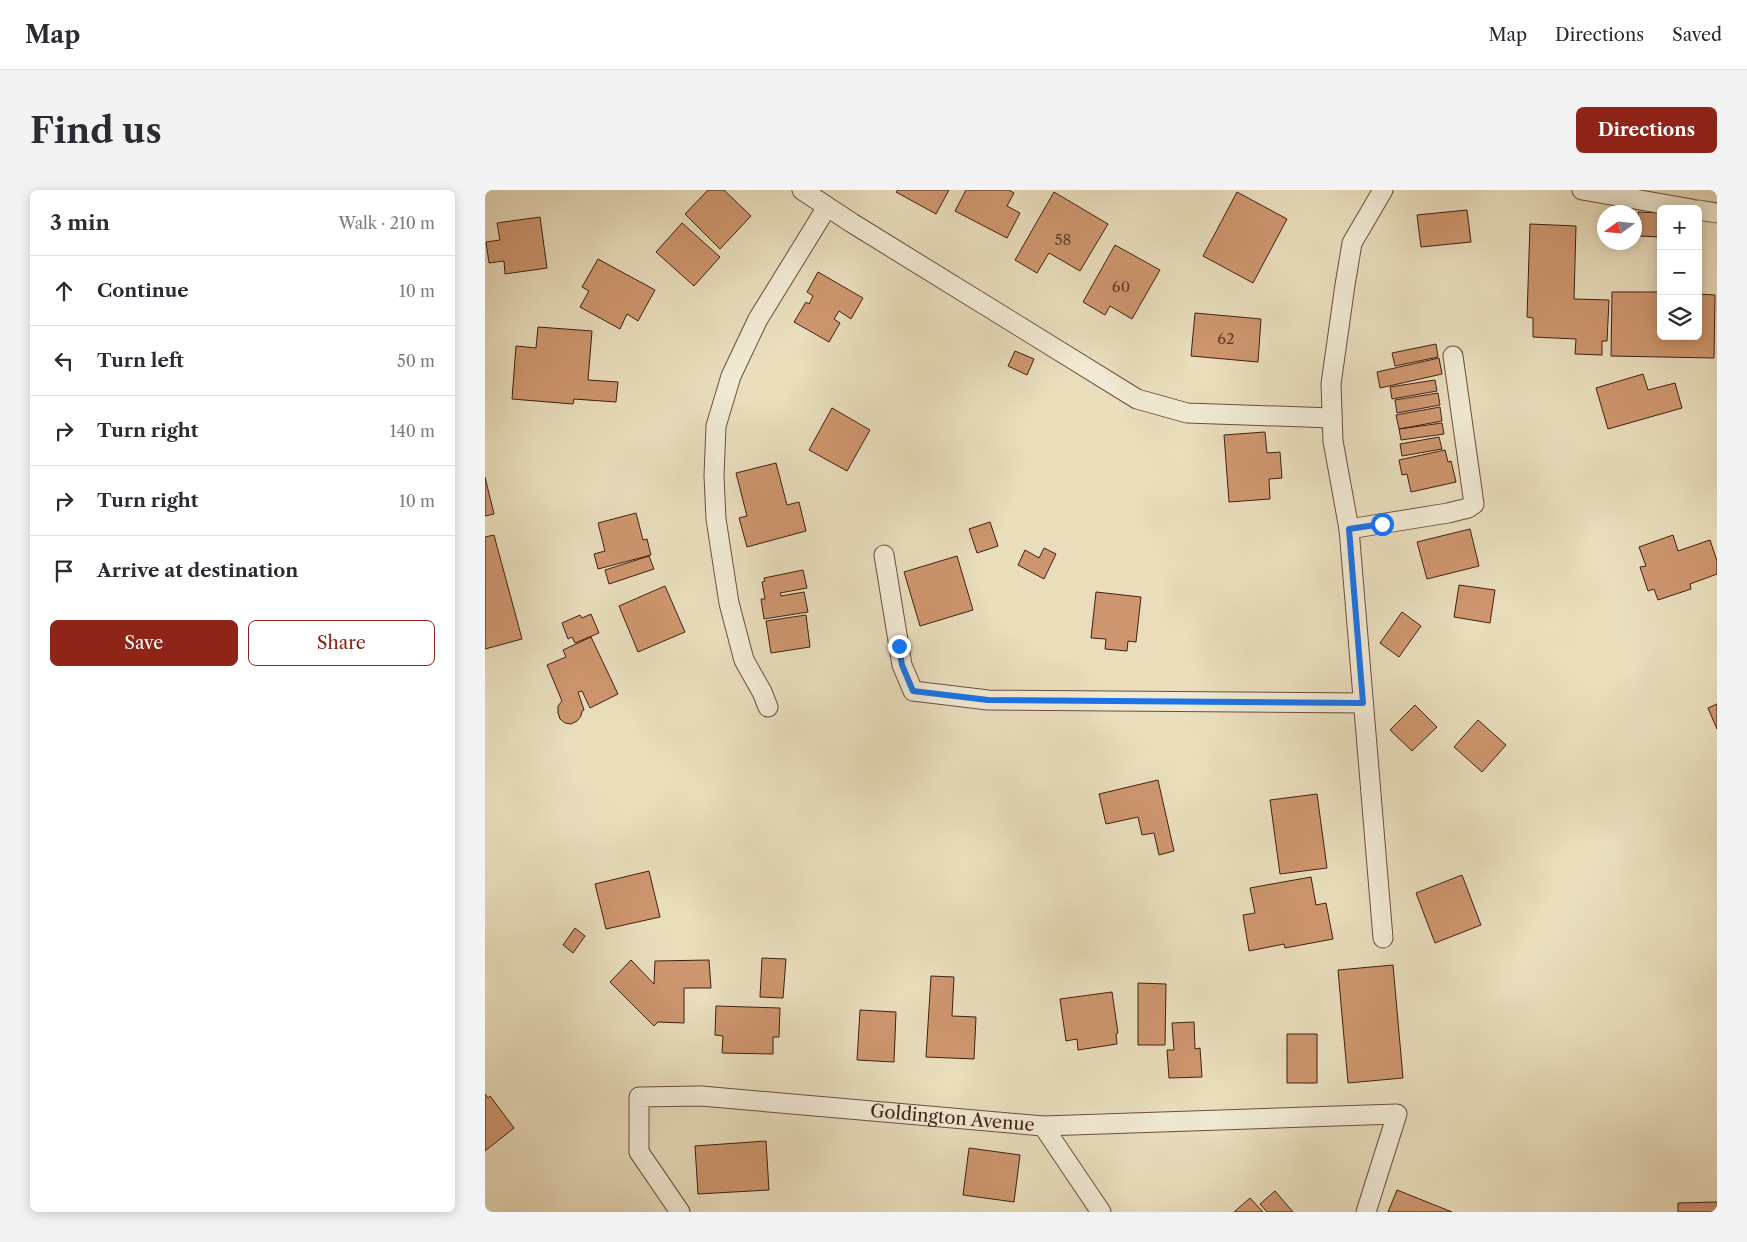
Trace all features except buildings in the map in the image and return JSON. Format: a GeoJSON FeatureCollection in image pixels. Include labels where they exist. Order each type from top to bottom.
{"type":"FeatureCollection","features":[{"type":"Feature","properties":{"kind":"street"},"geometry":{"type":"LineString","coordinates":[[802,190],[1137,399],[1187,413],[1332,418]]}},
{"type":"Feature","properties":{"kind":"street"},"geometry":{"type":"LineString","coordinates":[[1383,190],[1353,243],[1332,375],[1333,441],[1349,529],[1383,938]]}},
{"type":"Feature","properties":{"kind":"street"},"geometry":{"type":"LineString","coordinates":[[1582,190],[1669,205]]}},
{"type":"Feature","properties":{"kind":"street"},"geometry":{"type":"LineString","coordinates":[[768,707],[744,660],[729,603],[716,519],[714,476],[716,426],[731,376],[757,319],[827,207]]}},
{"type":"Feature","properties":{"kind":"street"},"geometry":{"type":"LineString","coordinates":[[1702,211],[1717,213]]}},
{"type":"Feature","properties":{"kind":"street"},"geometry":{"type":"LineString","coordinates":[[1349,529],[1448,513],[1468,508],[1474,504],[1453,356]]}},
{"type":"Feature","properties":{"kind":"street"},"geometry":{"type":"LineString","coordinates":[[884,555],[902,665],[913,691],[988,700],[1363,703]]}},
{"type":"Feature","properties":{"kind":"street","name":"Goldington Avenue"},"geometry":{"type":"LineString","coordinates":[[680,1212],[639,1152],[639,1096],[701,1096],[1043,1126],[1397,1114],[1366,1212]]}},
{"type":"Feature","properties":{"kind":"street"},"geometry":{"type":"LineString","coordinates":[[1043,1126],[1101,1212]]}},
{"type":"Feature","properties":{"kind":"route"},"geometry":{"type":"LineString","coordinates":[[899,646],[902,665],[913,691],[988,700],[1363,703],[1349,529],[1382,524]]}}]}
